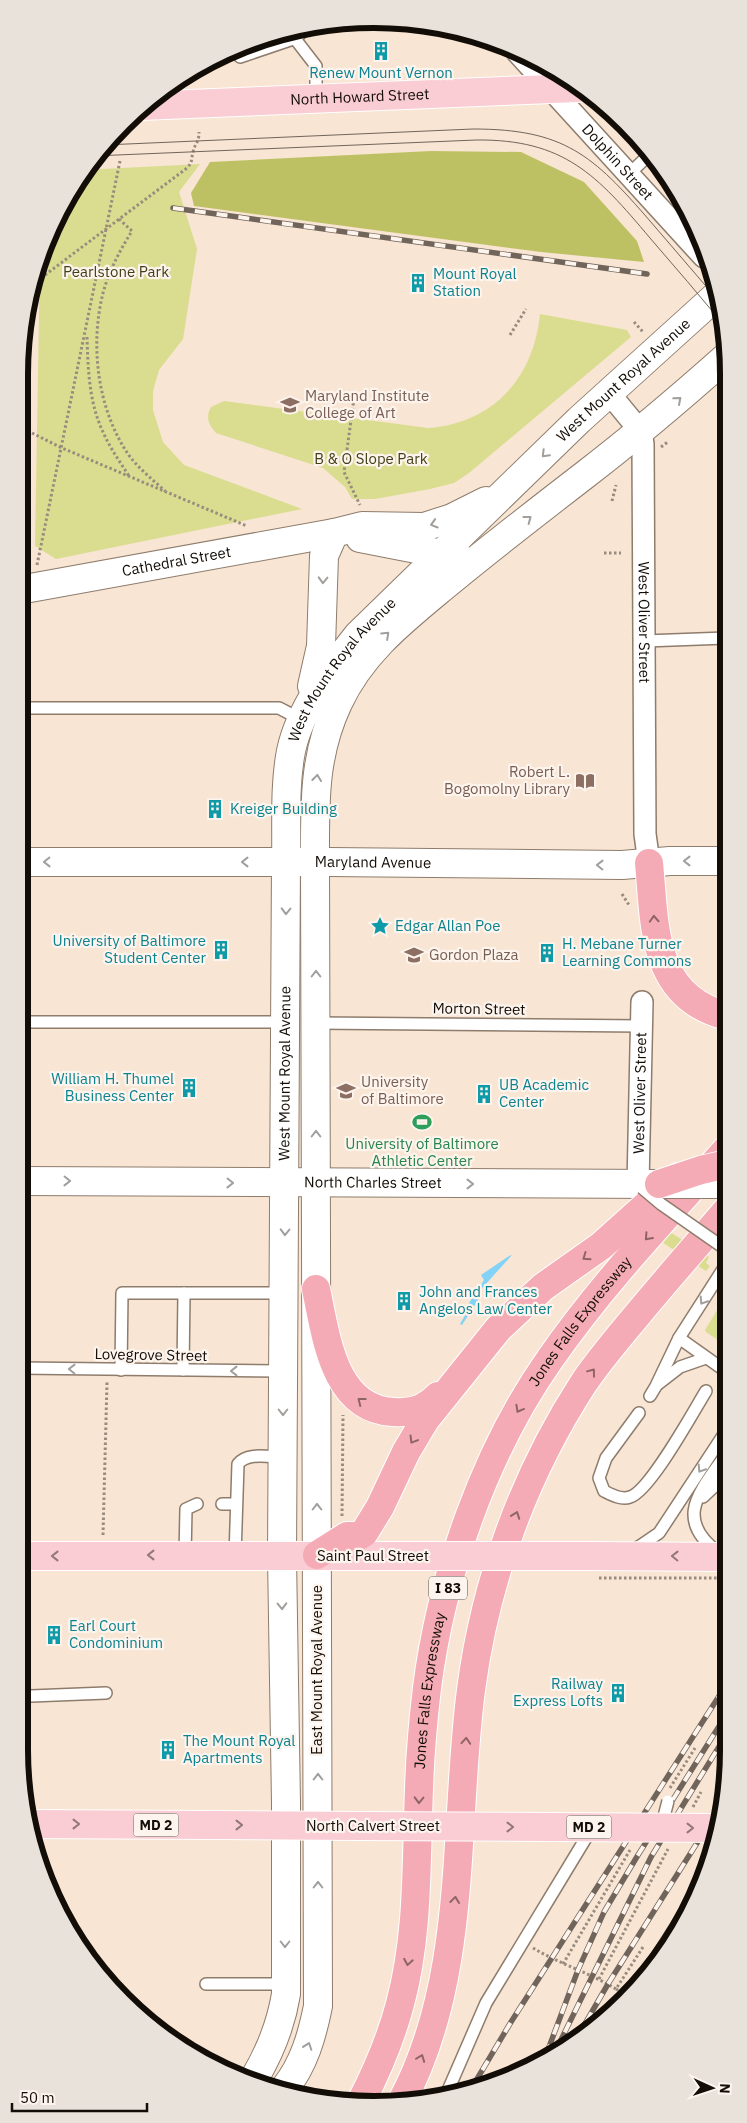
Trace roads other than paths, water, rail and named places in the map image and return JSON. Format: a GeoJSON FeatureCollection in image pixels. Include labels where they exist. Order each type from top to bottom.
{"type":"FeatureCollection","features":[{"type":"Feature","properties":{"kind":"highway"},"geometry":{"type":"LineString","coordinates":[[649,863],[655,928],[664,966],[681,990],[710,1011],[720,1014]]}},
{"type":"Feature","properties":{"kind":"highway"},"geometry":{"type":"LineString","coordinates":[[317,1556],[347,1536],[359,1536],[364,1533],[380,1507],[406,1452],[425,1420],[498,1329],[522,1305],[620,1230],[720,1138]]}},
{"type":"Feature","properties":{"kind":"highway","name":"Jones Falls Expressway"},"geometry":{"type":"LineString","coordinates":[[364,2096],[374,2077],[400,2004],[409,1955],[415,1904],[419,1788],[427,1688],[434,1644],[444,1601],[463,1534],[502,1440],[549,1360],[642,1245],[720,1157]]}},
{"type":"Feature","properties":{"kind":"highway"},"geometry":{"type":"LineString","coordinates":[[646,1185],[720,1166]]}},
{"type":"Feature","properties":{"kind":"highway","name":"I 83"},"geometry":{"type":"LineString","coordinates":[[405,2094],[423,2054],[436,2010],[454,1910],[466,1740],[476,1655],[487,1602],[520,1503],[561,1419],[585,1382],[616,1340],[720,1218]]}},
{"type":"Feature","properties":{"kind":"highway"},"geometry":{"type":"LineString","coordinates":[[316,1290],[327,1339],[338,1373],[352,1393],[364,1404],[386,1412],[418,1411],[431,1403],[462,1372]]}},
{"type":"Feature","properties":{"kind":"main road","name":"North Howard Street"},"geometry":{"type":"LineString","coordinates":[[155,105],[564,88]]}},
{"type":"Feature","properties":{"kind":"main road","name":"West Mount Royal Avenue"},"geometry":{"type":"LineString","coordinates":[[285,1183],[288,778],[292,750],[302,720],[320,685],[358,635],[609,393],[712,300]]}},
{"type":"Feature","properties":{"kind":"main road","name":"West Mount Royal Avenue"},"geometry":{"type":"LineString","coordinates":[[316,1183],[315,793],[320,752],[338,702],[352,676],[384,636],[489,548],[651,440],[720,364]]}},
{"type":"Feature","properties":{"kind":"main road","name":"Cathedral Street"},"geometry":{"type":"LineString","coordinates":[[28,588],[334,534],[362,526],[424,527],[452,518],[510,489]]}},
{"type":"Feature","properties":{"kind":"main road","name":"Cathedral Street"},"geometry":{"type":"LineString","coordinates":[[334,534],[442,554],[489,548]]}},
{"type":"Feature","properties":{"kind":"main road"},"geometry":{"type":"LineString","coordinates":[[302,720],[321,646],[324,556],[334,534]]}},
{"type":"Feature","properties":{"kind":"main road","name":"Maryland Avenue"},"geometry":{"type":"LineString","coordinates":[[28,862],[612,865],[720,861]]}},
{"type":"Feature","properties":{"kind":"main road","name":"North Charles Street"},"geometry":{"type":"LineString","coordinates":[[28,1181],[720,1184]]}},
{"type":"Feature","properties":{"kind":"main road"},"geometry":{"type":"LineString","coordinates":[[256,2075],[277,2033],[282,2016],[285,1984],[286,1826],[282,1457],[285,1183]]}},
{"type":"Feature","properties":{"kind":"main road","name":"East Mount Royal Avenue"},"geometry":{"type":"LineString","coordinates":[[287,2085],[304,2058],[313,2031],[318,2006],[316,1183]]}},
{"type":"Feature","properties":{"kind":"main road","name":"Saint Paul Street"},"geometry":{"type":"LineString","coordinates":[[28,1556],[720,1556]]}},
{"type":"Feature","properties":{"kind":"main road","name":"North Calvert Street"},"geometry":{"type":"LineString","coordinates":[[36,1824],[361,1826],[665,1837],[710,1829]]}},
{"type":"Feature","properties":{"kind":"street","name":"Dolphin Street"},"geometry":{"type":"LineString","coordinates":[[545,73],[564,88],[629,174],[696,248]]}},
{"type":"Feature","properties":{"kind":"street"},"geometry":{"type":"LineString","coordinates":[[609,393],[651,440]]}},
{"type":"Feature","properties":{"kind":"street","name":"West Oliver Street"},"geometry":{"type":"LineString","coordinates":[[649,863],[646,834],[643,444],[651,440]]}},
{"type":"Feature","properties":{"kind":"street","name":"West Oliver Street"},"geometry":{"type":"LineString","coordinates":[[642,1002],[646,1185]]}},
{"type":"Feature","properties":{"kind":"lane"},"geometry":{"type":"LineString","coordinates":[[294,37],[316,66],[316,99]]}},
{"type":"Feature","properties":{"kind":"lane"},"geometry":{"type":"LineString","coordinates":[[238,55],[240,57],[281,40]]}},
{"type":"Feature","properties":{"kind":"lane"},"geometry":{"type":"LineString","coordinates":[[629,174],[645,159]]}},
{"type":"Feature","properties":{"kind":"lane"},"geometry":{"type":"LineString","coordinates":[[645,641],[720,638]]}},
{"type":"Feature","properties":{"kind":"lane"},"geometry":{"type":"LineString","coordinates":[[28,708],[279,708],[302,720]]}},
{"type":"Feature","properties":{"kind":"lane"},"geometry":{"type":"LineString","coordinates":[[28,1022],[285,1022]]}},
{"type":"Feature","properties":{"kind":"lane","name":"Morton Street"},"geometry":{"type":"LineString","coordinates":[[316,1022],[642,1026]]}},
{"type":"Feature","properties":{"kind":"lane"},"geometry":{"type":"LineString","coordinates":[[646,1185],[661,1204],[720,1245]]}},
{"type":"Feature","properties":{"kind":"lane"},"geometry":{"type":"LineString","coordinates":[[650,1396],[679,1338],[720,1274]]}},
{"type":"Feature","properties":{"kind":"lane"},"geometry":{"type":"LineString","coordinates":[[183,1370],[184,1293]]}},
{"type":"Feature","properties":{"kind":"lane"},"geometry":{"type":"LineString","coordinates":[[121,1370],[122,1294],[284,1293]]}},
{"type":"Feature","properties":{"kind":"lane"},"geometry":{"type":"LineString","coordinates":[[679,1338],[720,1367]]}},
{"type":"Feature","properties":{"kind":"lane"},"geometry":{"type":"LineString","coordinates":[[656,1386],[680,1367],[706,1358]]}},
{"type":"Feature","properties":{"kind":"lane","name":"Lovegrove Street"},"geometry":{"type":"LineString","coordinates":[[28,1368],[283,1371]]}},
{"type":"Feature","properties":{"kind":"lane"},"geometry":{"type":"LineString","coordinates":[[638,1412],[606,1458],[599,1478],[604,1491],[618,1497],[629,1497],[646,1485],[706,1391]]}},
{"type":"Feature","properties":{"kind":"lane"},"geometry":{"type":"LineString","coordinates":[[626,1556],[660,1533],[720,1440]]}},
{"type":"Feature","properties":{"kind":"lane"},"geometry":{"type":"LineString","coordinates":[[235,1556],[238,1464],[242,1459],[249,1457],[282,1457]]}},
{"type":"Feature","properties":{"kind":"lane"},"geometry":{"type":"LineString","coordinates":[[720,1463],[702,1490],[694,1509],[696,1530],[704,1540],[720,1552]]}},
{"type":"Feature","properties":{"kind":"lane"},"geometry":{"type":"LineString","coordinates":[[694,1509],[720,1481]]}},
{"type":"Feature","properties":{"kind":"lane"},"geometry":{"type":"LineString","coordinates":[[185,1556],[186,1509],[197,1504]]}},
{"type":"Feature","properties":{"kind":"lane"},"geometry":{"type":"LineString","coordinates":[[222,1504],[236,1504]]}},
{"type":"Feature","properties":{"kind":"lane"},"geometry":{"type":"LineString","coordinates":[[28,1696],[106,1693]]}},
{"type":"Feature","properties":{"kind":"lane"},"geometry":{"type":"LineString","coordinates":[[665,1837],[668,1801]]}},
{"type":"Feature","properties":{"kind":"lane"},"geometry":{"type":"LineString","coordinates":[[449,2087],[486,2003],[598,1819]]}},
{"type":"Feature","properties":{"kind":"lane"},"geometry":{"type":"LineString","coordinates":[[206,1984],[285,1984]]}},
{"type":"Feature","properties":{"kind":"water"},"geometry":{"type":"Polygon","coordinates":[[[512,1255],[475,1296],[478,1300],[462,1325],[460,1324],[471,1305],[469,1303],[484,1280],[481,1275],[512,1255]]]}},
{"type":"Feature","properties":{"kind":"tram line"},"geometry":{"type":"LineString","coordinates":[[113,145],[473,129],[504,130],[531,134],[574,150],[593,163],[630,198],[709,290]]}},
{"type":"Feature","properties":{"kind":"tram line"},"geometry":{"type":"LineString","coordinates":[[105,156],[476,140],[507,141],[533,146],[556,154],[576,165],[595,179],[631,216],[714,314]]}},
{"type":"Feature","properties":{"kind":"railway"},"geometry":{"type":"LineString","coordinates":[[173,208],[647,274]]}},
{"type":"Feature","properties":{"kind":"railway"},"geometry":{"type":"LineString","coordinates":[[477,2080],[511,2022],[720,1695]]}},
{"type":"Feature","properties":{"kind":"railway"},"geometry":{"type":"LineString","coordinates":[[549,2047],[578,1970],[604,1912],[720,1725]]}},
{"type":"Feature","properties":{"kind":"railway"},"geometry":{"type":"LineString","coordinates":[[561,2040],[651,1857],[720,1745]]}},
{"type":"Feature","properties":{"kind":"railway"},"geometry":{"type":"LineString","coordinates":[[586,2023],[713,1818]]}},
{"type":"Feature","properties":{"kind":"place","name":"Renew Mount Vernon"},"geometry":{"type":"Point","coordinates":[381,51]}},
{"type":"Feature","properties":{"kind":"place","name":"Mount Royal Station"},"geometry":{"type":"Point","coordinates":[418,283]}},
{"type":"Feature","properties":{"kind":"place","name":"Maryland Institute College of Art"},"geometry":{"type":"Point","coordinates":[290,405]}},
{"type":"Feature","properties":{"kind":"place","name":"Robert L. Bogomolny Library"},"geometry":{"type":"Point","coordinates":[585,781]}},
{"type":"Feature","properties":{"kind":"place","name":"Kreiger Building"},"geometry":{"type":"Point","coordinates":[215,809]}},
{"type":"Feature","properties":{"kind":"place","name":"Edgar Allan Poe"},"geometry":{"type":"Point","coordinates":[380,926]}},
{"type":"Feature","properties":{"kind":"place","name":"University of Baltimore Student Center"},"geometry":{"type":"Point","coordinates":[221,950]}},
{"type":"Feature","properties":{"kind":"place","name":"H. Mebane Turner Learning Commons"},"geometry":{"type":"Point","coordinates":[547,953]}},
{"type":"Feature","properties":{"kind":"place","name":"Gordon Plaza"},"geometry":{"type":"Point","coordinates":[414,955]}},
{"type":"Feature","properties":{"kind":"place","name":"William H. Thumel Business Center"},"geometry":{"type":"Point","coordinates":[189,1088]}},
{"type":"Feature","properties":{"kind":"place","name":"University of Baltimore"},"geometry":{"type":"Point","coordinates":[346,1091]}},
{"type":"Feature","properties":{"kind":"place","name":"UB Academic Center"},"geometry":{"type":"Point","coordinates":[484,1094]}},
{"type":"Feature","properties":{"kind":"place","name":"University of Baltimore Athletic Center"},"geometry":{"type":"Point","coordinates":[422,1122]}},
{"type":"Feature","properties":{"kind":"place","name":"John and Frances Angelos Law Center"},"geometry":{"type":"Point","coordinates":[404,1301]}},
{"type":"Feature","properties":{"kind":"place","name":"Earl Court Condominium"},"geometry":{"type":"Point","coordinates":[54,1635]}},
{"type":"Feature","properties":{"kind":"place","name":"Railway Express Lofts"},"geometry":{"type":"Point","coordinates":[618,1693]}},
{"type":"Feature","properties":{"kind":"place","name":"The Mount Royal Apartments"},"geometry":{"type":"Point","coordinates":[168,1750]}},
{"type":"Feature","properties":{"kind":"park label","name":"Pearlstone Park"},"geometry":{"type":"Point","coordinates":[116,272]}},
{"type":"Feature","properties":{"kind":"park label","name":"B & O Slope Park"},"geometry":{"type":"Point","coordinates":[371,459]}}]}
